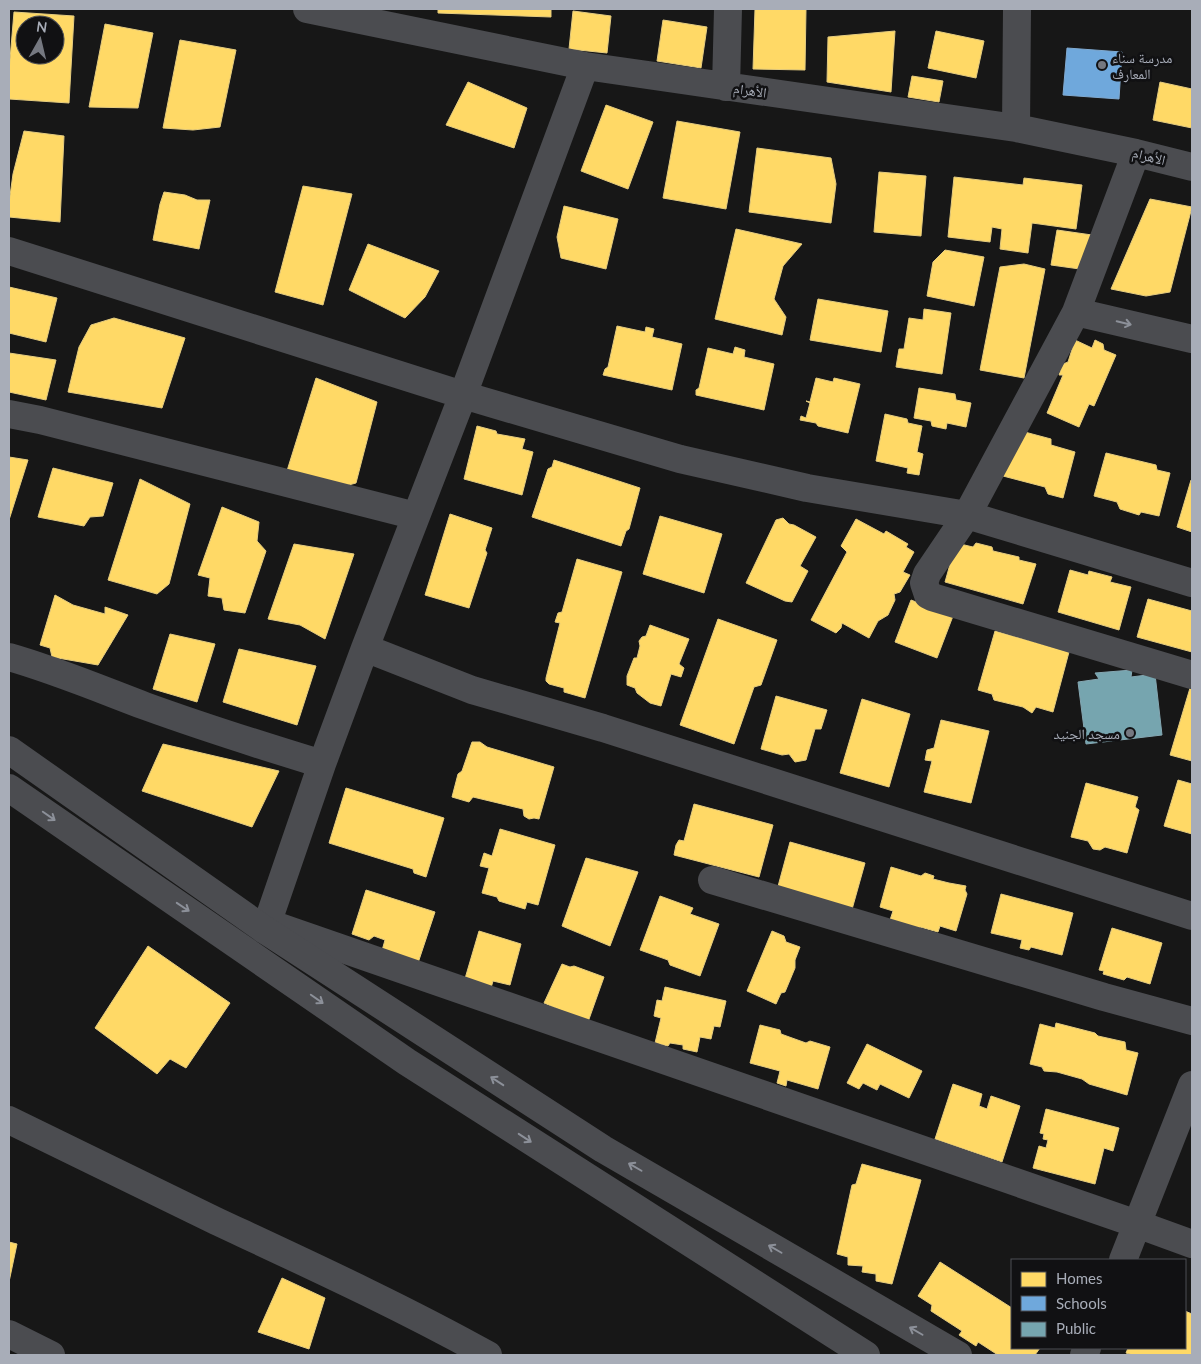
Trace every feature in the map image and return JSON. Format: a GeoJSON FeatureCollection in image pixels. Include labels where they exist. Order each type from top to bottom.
{"type":"FeatureCollection","features":[{"type":"Feature","properties":{"kind":"street","name":"الأهرام"},"geometry":{"type":"LineString","coordinates":[[308,9],[585,66],[1016,128],[1136,153],[1192,167]]}},
{"type":"Feature","properties":{"kind":"street"},"geometry":{"type":"LineString","coordinates":[[726,87],[728,9]]}},
{"type":"Feature","properties":{"kind":"street"},"geometry":{"type":"LineString","coordinates":[[1016,128],[1017,9]]}},
{"type":"Feature","properties":{"kind":"street"},"geometry":{"type":"LineString","coordinates":[[266,927],[322,764],[463,395],[585,66]]}},
{"type":"Feature","properties":{"kind":"street"},"geometry":{"type":"LineString","coordinates":[[1136,153],[1076,312],[967,515],[927,574],[924,583],[928,595],[1192,674]]}},
{"type":"Feature","properties":{"kind":"street"},"geometry":{"type":"LineString","coordinates":[[9,251],[463,395],[680,459],[807,488],[967,515],[1192,583]]}},
{"type":"Feature","properties":{"kind":"street"},"geometry":{"type":"LineString","coordinates":[[1076,312],[1192,339]]}},
{"type":"Feature","properties":{"kind":"street"},"geometry":{"type":"LineString","coordinates":[[9,414],[50,422],[416,516]]}},
{"type":"Feature","properties":{"kind":"street"},"geometry":{"type":"LineString","coordinates":[[365,648],[472,690],[603,728],[1192,916]]}},
{"type":"Feature","properties":{"kind":"street"},"geometry":{"type":"LineString","coordinates":[[9,657],[43,667],[146,706],[236,737],[322,764]]}},
{"type":"Feature","properties":{"kind":"street"},"geometry":{"type":"LineString","coordinates":[[9,750],[63,790],[266,927],[603,1149],[958,1355]]}},
{"type":"Feature","properties":{"kind":"street"},"geometry":{"type":"LineString","coordinates":[[9,788],[407,1062],[866,1355]]}},
{"type":"Feature","properties":{"kind":"street"},"geometry":{"type":"LineString","coordinates":[[712,880],[1104,997],[1192,1021]]}},
{"type":"Feature","properties":{"kind":"street"},"geometry":{"type":"LineString","coordinates":[[266,927],[1192,1244]]}},
{"type":"Feature","properties":{"kind":"street"},"geometry":{"type":"LineString","coordinates":[[1123,1259],[1192,1085]]}},
{"type":"Feature","properties":{"kind":"street"},"geometry":{"type":"LineString","coordinates":[[9,1120],[216,1221],[310,1264],[436,1326],[488,1355]]}},
{"type":"Feature","properties":{"kind":"street"},"geometry":{"type":"LineString","coordinates":[[9,1334],[51,1355]]}},
{"type":"Feature","properties":{"kind":"building: Homes"},"geometry":{"type":"Polygon","coordinates":[[[438,9],[551,9],[551,17],[438,13],[438,9]]]}},
{"type":"Feature","properties":{"kind":"building: Homes"},"geometry":{"type":"Polygon","coordinates":[[[755,9],[806,9],[805,70],[753,69],[755,9]]]}},
{"type":"Feature","properties":{"kind":"building: Homes"},"geometry":{"type":"Polygon","coordinates":[[[573,11],[611,16],[607,53],[569,49],[573,11]]]}},
{"type":"Feature","properties":{"kind":"building: Homes"},"geometry":{"type":"Polygon","coordinates":[[[14,12],[59,15],[15,15],[15,65],[65,65],[65,15],[74,16],[69,103],[9,99],[9,71],[14,12]]]}},
{"type":"Feature","properties":{"kind":"building: Homes"},"geometry":{"type":"Polygon","coordinates":[[[663,20],[707,27],[701,68],[657,61],[663,20]]]}},
{"type":"Feature","properties":{"kind":"building: Homes"},"geometry":{"type":"Polygon","coordinates":[[[105,24],[153,33],[138,108],[89,107],[105,24]]]}},
{"type":"Feature","properties":{"kind":"building: Homes"},"geometry":{"type":"Polygon","coordinates":[[[895,31],[891,92],[827,82],[828,37],[895,31]]]}},
{"type":"Feature","properties":{"kind":"building: Homes"},"geometry":{"type":"Polygon","coordinates":[[[936,31],[984,41],[976,78],[928,68],[936,31]]]}},
{"type":"Feature","properties":{"kind":"building: Homes"},"geometry":{"type":"Polygon","coordinates":[[[180,40],[236,50],[220,127],[193,130],[163,128],[180,40]]]}},
{"type":"Feature","properties":{"kind":"building: Homes"},"geometry":{"type":"Polygon","coordinates":[[[912,76],[943,81],[939,102],[908,97],[912,76]]]}},
{"type":"Feature","properties":{"kind":"building: Homes"},"geometry":{"type":"Polygon","coordinates":[[[468,82],[527,108],[514,148],[446,125],[468,82]]]}},
{"type":"Feature","properties":{"kind":"building: Homes"},"geometry":{"type":"Polygon","coordinates":[[[1160,82],[1192,89],[1192,128],[1153,120],[1160,82]]]}},
{"type":"Feature","properties":{"kind":"building: Homes"},"geometry":{"type":"Polygon","coordinates":[[[606,105],[653,122],[628,189],[581,171],[606,105]]]}},
{"type":"Feature","properties":{"kind":"building: Homes"},"geometry":{"type":"Polygon","coordinates":[[[677,121],[740,132],[726,209],[663,198],[677,121]]]}},
{"type":"Feature","properties":{"kind":"building: Homes"},"geometry":{"type":"Polygon","coordinates":[[[24,131],[64,136],[60,222],[9,217],[13,174],[24,131]]]}},
{"type":"Feature","properties":{"kind":"building: Homes"},"geometry":{"type":"Polygon","coordinates":[[[757,148],[831,158],[836,184],[831,223],[749,212],[757,148]]]}},
{"type":"Feature","properties":{"kind":"building: Homes"},"geometry":{"type":"Polygon","coordinates":[[[879,172],[926,176],[921,236],[874,232],[879,172]]]}},
{"type":"Feature","properties":{"kind":"building: Homes"},"geometry":{"type":"Polygon","coordinates":[[[954,177],[1023,185],[1024,178],[1082,185],[1076,229],[1032,223],[1028,253],[1000,249],[1002,229],[992,227],[990,242],[948,237],[954,177]]]}},
{"type":"Feature","properties":{"kind":"building: Homes"},"geometry":{"type":"Polygon","coordinates":[[[303,186],[352,194],[323,305],[275,292],[303,186]]]}},
{"type":"Feature","properties":{"kind":"building: Homes"},"geometry":{"type":"Polygon","coordinates":[[[164,192],[185,195],[197,200],[210,200],[199,249],[153,240],[164,192]]]}},
{"type":"Feature","properties":{"kind":"building: Homes"},"geometry":{"type":"Polygon","coordinates":[[[1150,199],[1192,207],[1170,292],[1146,296],[1111,289],[1150,199]]]}},
{"type":"Feature","properties":{"kind":"building: Homes"},"geometry":{"type":"Polygon","coordinates":[[[564,206],[618,219],[606,269],[561,258],[557,237],[564,206]]]}},
{"type":"Feature","properties":{"kind":"building: Homes"},"geometry":{"type":"Polygon","coordinates":[[[736,229],[802,244],[783,266],[774,299],[786,317],[782,335],[715,319],[736,229]]]}},
{"type":"Feature","properties":{"kind":"building: Homes"},"geometry":{"type":"Polygon","coordinates":[[[1057,230],[1092,235],[1087,270],[1051,265],[1057,230]]]}},
{"type":"Feature","properties":{"kind":"building: Homes"},"geometry":{"type":"Polygon","coordinates":[[[368,244],[439,271],[425,297],[405,318],[349,290],[368,244]]]}},
{"type":"Feature","properties":{"kind":"building: Homes"},"geometry":{"type":"Polygon","coordinates":[[[945,250],[984,257],[974,306],[927,296],[933,262],[945,250]]]}},
{"type":"Feature","properties":{"kind":"building: Homes"},"geometry":{"type":"Polygon","coordinates":[[[1024,264],[1045,269],[1024,378],[980,370],[1000,267],[1024,264]]]}},
{"type":"Feature","properties":{"kind":"building: Homes"},"geometry":{"type":"Polygon","coordinates":[[[9,287],[57,298],[46,342],[9,333],[9,287]]]}},
{"type":"Feature","properties":{"kind":"building: Homes"},"geometry":{"type":"Polygon","coordinates":[[[818,299],[888,311],[881,352],[810,340],[818,299]]]}},
{"type":"Feature","properties":{"kind":"building: Homes"},"geometry":{"type":"Polygon","coordinates":[[[924,309],[951,313],[942,374],[896,367],[899,349],[904,349],[909,318],[923,320],[924,309]]]}},
{"type":"Feature","properties":{"kind":"building: Homes"},"geometry":{"type":"Polygon","coordinates":[[[114,318],[185,338],[162,408],[68,392],[79,347],[91,325],[114,318]]]}},
{"type":"Feature","properties":{"kind":"building: Homes"},"geometry":{"type":"Polygon","coordinates":[[[617,326],[645,332],[646,327],[654,329],[652,337],[682,344],[672,390],[603,375],[608,367],[617,326]]]}},
{"type":"Feature","properties":{"kind":"building: Homes"},"geometry":{"type":"Polygon","coordinates":[[[1075,340],[1092,348],[1095,340],[1103,344],[1104,350],[1116,355],[1094,406],[1089,404],[1079,427],[1047,413],[1063,375],[1059,375],[1063,364],[1068,362],[1075,340]]]}},
{"type":"Feature","properties":{"kind":"building: Homes"},"geometry":{"type":"Polygon","coordinates":[[[735,347],[745,350],[744,357],[774,364],[764,410],[696,395],[708,348],[733,354],[735,347]]]}},
{"type":"Feature","properties":{"kind":"building: Homes"},"geometry":{"type":"Polygon","coordinates":[[[9,353],[56,360],[46,400],[9,392],[9,353]]]}},
{"type":"Feature","properties":{"kind":"building: Homes"},"geometry":{"type":"Polygon","coordinates":[[[316,378],[377,402],[356,483],[334,489],[286,474],[316,378]]]}},
{"type":"Feature","properties":{"kind":"building: Homes"},"geometry":{"type":"Polygon","coordinates":[[[816,378],[833,382],[834,378],[860,384],[848,433],[800,420],[801,416],[806,418],[810,403],[806,401],[810,402],[816,378]]]}},
{"type":"Feature","properties":{"kind":"building: Homes"},"geometry":{"type":"Polygon","coordinates":[[[919,388],[955,394],[956,400],[971,403],[966,427],[947,423],[946,429],[932,426],[931,421],[914,418],[919,388]]]}},
{"type":"Feature","properties":{"kind":"building: Homes"},"geometry":{"type":"Polygon","coordinates":[[[885,414],[907,419],[908,423],[922,426],[917,452],[923,454],[919,475],[907,473],[908,468],[876,461],[885,414]]]}},
{"type":"Feature","properties":{"kind":"building: Homes"},"geometry":{"type":"Polygon","coordinates":[[[477,426],[496,431],[497,434],[525,439],[522,449],[533,452],[522,495],[464,479],[477,426]]]}},
{"type":"Feature","properties":{"kind":"building: Homes"},"geometry":{"type":"Polygon","coordinates":[[[1021,431],[1051,439],[1051,445],[1075,452],[1063,498],[1048,494],[1045,487],[1003,476],[1021,431]]]}},
{"type":"Feature","properties":{"kind":"building: Homes"},"geometry":{"type":"Polygon","coordinates":[[[1106,453],[1156,465],[1157,470],[1170,473],[1159,516],[1141,512],[1139,515],[1120,509],[1117,502],[1094,496],[1106,453]]]}},
{"type":"Feature","properties":{"kind":"building: Homes"},"geometry":{"type":"Polygon","coordinates":[[[9,457],[28,460],[9,520],[9,457]]]}},
{"type":"Feature","properties":{"kind":"building: Homes"},"geometry":{"type":"Polygon","coordinates":[[[554,460],[640,488],[629,529],[626,531],[621,546],[532,517],[548,469],[552,467],[554,460]]]}},
{"type":"Feature","properties":{"kind":"building: Homes"},"geometry":{"type":"Polygon","coordinates":[[[53,468],[113,483],[103,516],[90,517],[84,526],[38,517],[53,468]]]}},
{"type":"Feature","properties":{"kind":"building: Homes"},"geometry":{"type":"Polygon","coordinates":[[[140,479],[190,504],[169,584],[157,594],[108,580],[140,479]]]}},
{"type":"Feature","properties":{"kind":"building: Homes"},"geometry":{"type":"Polygon","coordinates":[[[1192,480],[1192,532],[1177,527],[1192,480]]]}},
{"type":"Feature","properties":{"kind":"building: Homes"},"geometry":{"type":"Polygon","coordinates":[[[222,507],[259,522],[257,541],[266,551],[245,613],[224,610],[222,598],[208,596],[210,578],[198,575],[222,507]]]}},
{"type":"Feature","properties":{"kind":"building: Homes"},"geometry":{"type":"Polygon","coordinates":[[[450,514],[492,528],[485,550],[487,553],[469,608],[425,595],[450,514]]]}},
{"type":"Feature","properties":{"kind":"building: Homes"},"geometry":{"type":"Polygon","coordinates":[[[660,516],[722,534],[704,593],[643,574],[660,516]]]}},
{"type":"Feature","properties":{"kind":"building: Homes"},"geometry":{"type":"Polygon","coordinates":[[[783,518],[789,524],[816,537],[800,566],[808,571],[792,602],[785,601],[746,583],[776,520],[783,518]]]}},
{"type":"Feature","properties":{"kind":"building: Homes"},"geometry":{"type":"Polygon","coordinates":[[[856,519],[884,534],[886,531],[908,544],[906,547],[914,552],[903,572],[910,575],[900,592],[894,594],[895,600],[888,615],[878,621],[869,638],[842,623],[841,628],[836,633],[811,620],[847,552],[841,546],[856,519]]]}},
{"type":"Feature","properties":{"kind":"building: Homes"},"geometry":{"type":"Polygon","coordinates":[[[956,543],[973,547],[976,543],[992,547],[993,551],[1019,557],[1019,560],[1036,564],[1023,604],[945,582],[956,543]]]}},
{"type":"Feature","properties":{"kind":"building: Homes"},"geometry":{"type":"Polygon","coordinates":[[[294,544],[354,554],[325,639],[300,625],[268,619],[294,544]]]}},
{"type":"Feature","properties":{"kind":"building: Homes"},"geometry":{"type":"Polygon","coordinates":[[[577,559],[622,572],[585,698],[564,692],[564,688],[549,684],[546,681],[560,623],[555,622],[558,613],[562,612],[577,559]]]}},
{"type":"Feature","properties":{"kind":"building: Homes"},"geometry":{"type":"Polygon","coordinates":[[[1070,570],[1088,575],[1089,571],[1112,577],[1110,582],[1131,587],[1119,630],[1058,612],[1070,570]]]}},
{"type":"Feature","properties":{"kind":"building: Homes"},"geometry":{"type":"Polygon","coordinates":[[[55,595],[73,605],[105,614],[105,607],[128,615],[98,665],[52,657],[50,648],[40,645],[55,595]]]}},
{"type":"Feature","properties":{"kind":"building: Homes"},"geometry":{"type":"Polygon","coordinates":[[[1148,599],[1192,611],[1192,652],[1137,637],[1148,599]]]}},
{"type":"Feature","properties":{"kind":"building: Homes"},"geometry":{"type":"Polygon","coordinates":[[[911,600],[953,616],[937,658],[895,642],[911,600]]]}},
{"type":"Feature","properties":{"kind":"building: Homes"},"geometry":{"type":"Polygon","coordinates":[[[718,619],[777,640],[761,685],[754,687],[734,744],[680,725],[718,619]]]}},
{"type":"Feature","properties":{"kind":"building: Homes"},"geometry":{"type":"Polygon","coordinates":[[[650,625],[689,639],[679,664],[684,668],[681,677],[671,674],[661,706],[650,703],[637,693],[635,688],[627,685],[627,676],[634,658],[637,658],[640,646],[639,641],[642,637],[646,636],[650,625]]]}},
{"type":"Feature","properties":{"kind":"building: Homes"},"geometry":{"type":"Polygon","coordinates":[[[995,631],[1069,652],[1053,712],[1036,707],[1032,713],[1023,707],[994,700],[992,694],[978,690],[995,631]]]}},
{"type":"Feature","properties":{"kind":"building: Homes"},"geometry":{"type":"Polygon","coordinates":[[[170,634],[215,644],[197,702],[153,689],[170,634]]]}},
{"type":"Feature","properties":{"kind":"building: Homes"},"geometry":{"type":"Polygon","coordinates":[[[239,649],[316,666],[297,725],[223,702],[239,649]]]}},
{"type":"Feature","properties":{"kind":"building: Homes"},"geometry":{"type":"Polygon","coordinates":[[[1190,688],[1192,689],[1192,761],[1170,755],[1190,688]]]}},
{"type":"Feature","properties":{"kind":"building: Homes"},"geometry":{"type":"Polygon","coordinates":[[[776,696],[827,710],[821,729],[815,729],[806,760],[795,762],[789,754],[782,755],[761,749],[776,696]]]}},
{"type":"Feature","properties":{"kind":"building: Homes"},"geometry":{"type":"Polygon","coordinates":[[[862,699],[910,714],[889,787],[840,773],[862,699]]]}},
{"type":"Feature","properties":{"kind":"building: Homes"},"geometry":{"type":"Polygon","coordinates":[[[941,720],[989,731],[971,803],[924,792],[932,761],[925,760],[927,750],[934,748],[941,720]]]}},
{"type":"Feature","properties":{"kind":"building: Homes"},"geometry":{"type":"Polygon","coordinates":[[[472,742],[480,742],[487,747],[554,767],[539,819],[529,819],[524,816],[523,809],[473,797],[469,802],[452,797],[458,774],[462,771],[472,742]]]}},
{"type":"Feature","properties":{"kind":"building: Homes"},"geometry":{"type":"Polygon","coordinates":[[[163,744],[279,771],[252,827],[142,791],[163,744]]]}},
{"type":"Feature","properties":{"kind":"building: Homes"},"geometry":{"type":"Polygon","coordinates":[[[1178,780],[1192,784],[1192,834],[1164,826],[1178,780]]]}},
{"type":"Feature","properties":{"kind":"building: Homes"},"geometry":{"type":"Polygon","coordinates":[[[1086,783],[1138,797],[1135,807],[1139,810],[1127,853],[1105,847],[1100,850],[1093,849],[1088,841],[1071,837],[1086,783]]]}},
{"type":"Feature","properties":{"kind":"building: Homes"},"geometry":{"type":"Polygon","coordinates":[[[346,788],[444,818],[426,877],[414,873],[413,869],[329,843],[346,788]]]}},
{"type":"Feature","properties":{"kind":"building: Homes"},"geometry":{"type":"Polygon","coordinates":[[[694,804],[773,825],[759,877],[674,855],[679,840],[684,841],[694,804]]]}},
{"type":"Feature","properties":{"kind":"building: Homes"},"geometry":{"type":"Polygon","coordinates":[[[500,829],[555,845],[538,905],[527,902],[525,909],[499,901],[497,897],[482,893],[489,868],[480,866],[484,853],[492,856],[500,829]]]}},
{"type":"Feature","properties":{"kind":"building: Homes"},"geometry":{"type":"Polygon","coordinates":[[[790,842],[865,863],[851,913],[777,890],[790,842]]]}},
{"type":"Feature","properties":{"kind":"building: Homes"},"geometry":{"type":"Polygon","coordinates":[[[586,858],[638,872],[610,946],[562,926],[586,858]]]}},
{"type":"Feature","properties":{"kind":"building: Homes"},"geometry":{"type":"Polygon","coordinates":[[[891,867],[921,876],[925,873],[934,876],[933,879],[966,886],[967,894],[956,931],[940,926],[938,932],[920,927],[917,937],[887,929],[893,911],[880,907],[891,867]]]}},
{"type":"Feature","properties":{"kind":"building: Homes"},"geometry":{"type":"Polygon","coordinates":[[[366,890],[435,912],[417,966],[381,954],[385,940],[374,936],[369,940],[352,934],[366,890]]]}},
{"type":"Feature","properties":{"kind":"building: Homes"},"geometry":{"type":"Polygon","coordinates":[[[1001,894],[1073,913],[1062,955],[1031,947],[1029,950],[1020,948],[1022,940],[991,933],[1001,894]]]}},
{"type":"Feature","properties":{"kind":"building: Homes"},"geometry":{"type":"Polygon","coordinates":[[[660,896],[693,908],[690,914],[719,924],[700,976],[670,965],[668,960],[640,950],[660,896]]]}},
{"type":"Feature","properties":{"kind":"building: Homes"},"geometry":{"type":"Polygon","coordinates":[[[1112,928],[1162,943],[1150,984],[1127,977],[1124,980],[1103,974],[1104,971],[1099,970],[1112,928]]]}},
{"type":"Feature","properties":{"kind":"building: Homes"},"geometry":{"type":"Polygon","coordinates":[[[479,931],[521,944],[510,985],[493,981],[491,988],[464,982],[479,931]]]}},
{"type":"Feature","properties":{"kind":"building: Homes"},"geometry":{"type":"Polygon","coordinates":[[[772,931],[784,936],[786,942],[800,947],[795,960],[795,968],[785,992],[781,993],[776,1004],[747,991],[772,931]]]}},
{"type":"Feature","properties":{"kind":"building: Homes"},"geometry":{"type":"Polygon","coordinates":[[[148,946],[230,1003],[186,1068],[170,1059],[157,1074],[95,1028],[148,946]]]}},
{"type":"Feature","properties":{"kind":"building: Homes"},"geometry":{"type":"Polygon","coordinates":[[[562,964],[570,967],[574,966],[604,977],[588,1022],[544,1003],[562,964]]]}},
{"type":"Feature","properties":{"kind":"building: Homes"},"geometry":{"type":"Polygon","coordinates":[[[665,987],[726,1001],[720,1027],[714,1026],[711,1039],[700,1037],[697,1052],[683,1049],[683,1045],[670,1043],[668,1046],[655,1043],[661,1018],[654,1016],[657,1000],[662,1001],[665,987]]]}},
{"type":"Feature","properties":{"kind":"building: Homes"},"geometry":{"type":"Polygon","coordinates":[[[1056,1023],[1125,1042],[1126,1050],[1138,1053],[1127,1095],[1089,1084],[1082,1079],[1057,1072],[1044,1071],[1042,1067],[1030,1064],[1040,1024],[1055,1028],[1056,1023]]]}},
{"type":"Feature","properties":{"kind":"building: Homes"},"geometry":{"type":"Polygon","coordinates":[[[760,1025],[780,1030],[781,1034],[806,1043],[810,1041],[830,1047],[818,1089],[787,1080],[786,1086],[777,1083],[780,1071],[750,1063],[760,1025]]]}},
{"type":"Feature","properties":{"kind":"building: Homes"},"geometry":{"type":"Polygon","coordinates":[[[867,1044],[922,1071],[909,1098],[880,1084],[877,1090],[863,1083],[859,1089],[847,1083],[867,1044]]]}},
{"type":"Feature","properties":{"kind":"building: Homes"},"geometry":{"type":"Polygon","coordinates":[[[953,1084],[982,1094],[979,1106],[987,1109],[991,1096],[1020,1106],[1002,1162],[935,1139],[953,1084]]]}},
{"type":"Feature","properties":{"kind":"building: Homes"},"geometry":{"type":"Polygon","coordinates":[[[1046,1109],[1119,1128],[1113,1151],[1104,1148],[1095,1184],[1033,1168],[1039,1146],[1046,1148],[1048,1140],[1043,1139],[1044,1134],[1040,1133],[1046,1109]]]}},
{"type":"Feature","properties":{"kind":"building: Homes"},"geometry":{"type":"Polygon","coordinates":[[[862,1164],[921,1180],[892,1284],[876,1281],[876,1274],[862,1272],[863,1266],[848,1265],[848,1257],[837,1254],[852,1185],[856,1184],[862,1164]]]}},
{"type":"Feature","properties":{"kind":"building: Homes"},"geometry":{"type":"Polygon","coordinates":[[[9,1242],[17,1244],[9,1282],[9,1242]]]}},
{"type":"Feature","properties":{"kind":"building: Homes"},"geometry":{"type":"Polygon","coordinates":[[[940,1262],[1011,1307],[1011,1349],[1039,1349],[1035,1355],[998,1355],[978,1342],[976,1346],[959,1335],[962,1331],[931,1311],[932,1305],[918,1296],[940,1262]]]}},
{"type":"Feature","properties":{"kind":"building: Homes"},"geometry":{"type":"Polygon","coordinates":[[[282,1278],[325,1298],[309,1349],[258,1332],[282,1278]]]}},
{"type":"Feature","properties":{"kind":"building: Homes"},"geometry":{"type":"Polygon","coordinates":[[[1186,1311],[1192,1314],[1192,1355],[1133,1355],[1126,1353],[1128,1349],[1186,1349],[1186,1311]]]}},
{"type":"Feature","properties":{"kind":"building: Schools"},"geometry":{"type":"Polygon","coordinates":[[[1067,48],[1122,52],[1119,99],[1063,95],[1067,48]]]}},
{"type":"Feature","properties":{"kind":"building: Public"},"geometry":{"type":"Polygon","coordinates":[[[1132,670],[1131,677],[1155,674],[1162,735],[1086,744],[1078,682],[1099,679],[1095,673],[1132,670]]]}},
{"type":"Feature","properties":{"kind":"place","name":"مدرسة سناء المعارف"},"geometry":{"type":"Point","coordinates":[1102,65]}},
{"type":"Feature","properties":{"kind":"place","name":"مسجد الجنيد"},"geometry":{"type":"Point","coordinates":[1130,733]}}]}
